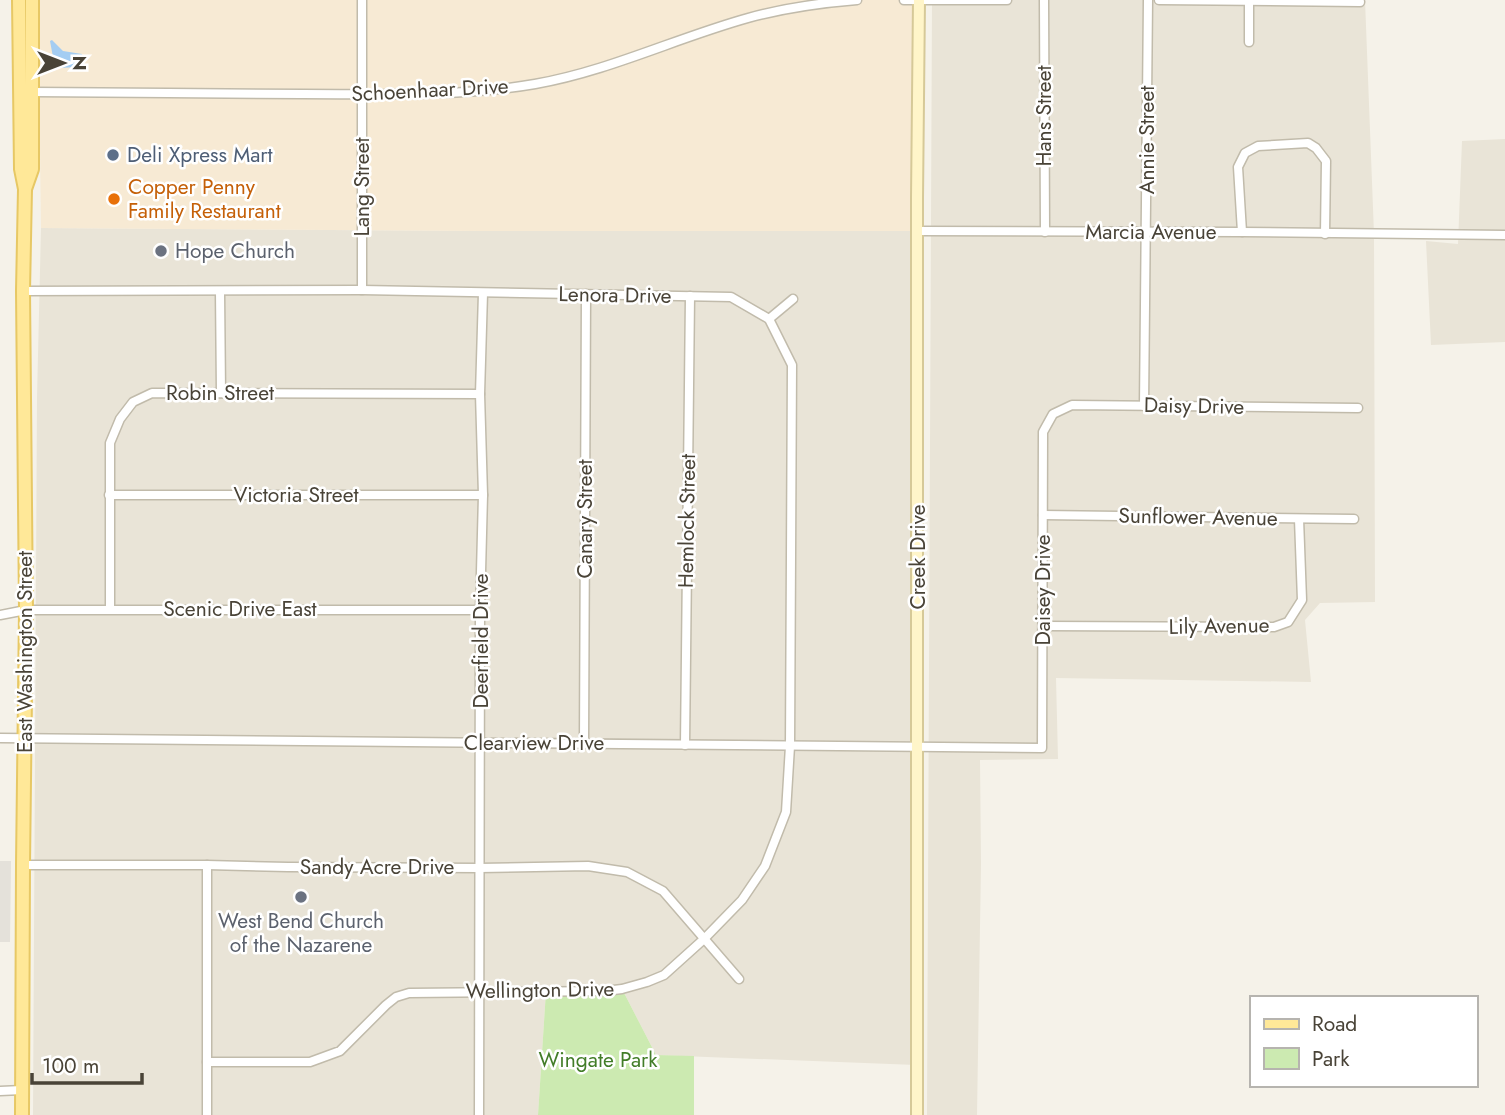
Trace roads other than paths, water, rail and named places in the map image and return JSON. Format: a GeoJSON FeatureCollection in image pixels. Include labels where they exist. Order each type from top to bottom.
{"type":"FeatureCollection","features":[{"type":"Feature","properties":{"kind":"main road","name":"East Washington Street"},"geometry":{"type":"LineString","coordinates":[[19,0],[21,169],[25,189],[23,290],[26,610],[22,1115]]}},
{"type":"Feature","properties":{"kind":"main road","name":"East Washington Street"},"geometry":{"type":"LineString","coordinates":[[25,189],[32,169],[32,0]]}},
{"type":"Feature","properties":{"kind":"street","name":"Lang Street"},"geometry":{"type":"LineString","coordinates":[[362,0],[362,290]]}},
{"type":"Feature","properties":{"kind":"street","name":"Schoenhaar Drive"},"geometry":{"type":"LineString","coordinates":[[33,92],[474,92],[537,84],[601,68],[746,19],[820,3],[857,0]]}},
{"type":"Feature","properties":{"kind":"street"},"geometry":{"type":"LineString","coordinates":[[904,0],[1007,0]]}},
{"type":"Feature","properties":{"kind":"street","name":"Creek Drive"},"geometry":{"type":"LineString","coordinates":[[917,1115],[919,0]]}},
{"type":"Feature","properties":{"kind":"street","name":"Hans Street"},"geometry":{"type":"LineString","coordinates":[[1044,0],[1045,232]]}},
{"type":"Feature","properties":{"kind":"street","name":"Annie Street"},"geometry":{"type":"LineString","coordinates":[[1144,406],[1148,0]]}},
{"type":"Feature","properties":{"kind":"street"},"geometry":{"type":"LineString","coordinates":[[1159,0],[1360,2]]}},
{"type":"Feature","properties":{"kind":"street"},"geometry":{"type":"LineString","coordinates":[[1249,1],[1249,42]]}},
{"type":"Feature","properties":{"kind":"street"},"geometry":{"type":"LineString","coordinates":[[1242,232],[1238,166],[1245,153],[1258,146],[1308,144],[1316,148],[1326,161],[1325,234]]}},
{"type":"Feature","properties":{"kind":"street","name":"Marcia Avenue"},"geometry":{"type":"LineString","coordinates":[[918,231],[1505,235]]}},
{"type":"Feature","properties":{"kind":"street","name":"Lenora Drive"},"geometry":{"type":"LineString","coordinates":[[23,290],[362,290],[731,297],[769,319]]}},
{"type":"Feature","properties":{"kind":"street"},"geometry":{"type":"LineString","coordinates":[[220,292],[221,393]]}},
{"type":"Feature","properties":{"kind":"street","name":"Deerfield Drive"},"geometry":{"type":"LineString","coordinates":[[479,1115],[480,610],[483,495],[480,394],[483,292]]}},
{"type":"Feature","properties":{"kind":"street","name":"Canary Street"},"geometry":{"type":"LineString","coordinates":[[584,743],[586,294]]}},
{"type":"Feature","properties":{"kind":"street","name":"Hemlock Street"},"geometry":{"type":"LineString","coordinates":[[685,745],[690,296]]}},
{"type":"Feature","properties":{"kind":"street"},"geometry":{"type":"LineString","coordinates":[[790,746],[792,365],[769,319],[793,299]]}},
{"type":"Feature","properties":{"kind":"street","name":"Robin Street"},"geometry":{"type":"LineString","coordinates":[[110,609],[110,443],[120,418],[133,402],[152,393],[480,394]]}},
{"type":"Feature","properties":{"kind":"street","name":"Daisy Drive"},"geometry":{"type":"LineString","coordinates":[[1043,432],[1053,414],[1072,405],[1358,408]]}},
{"type":"Feature","properties":{"kind":"street","name":"Daisey Drive"},"geometry":{"type":"LineString","coordinates":[[1042,748],[1043,432]]}},
{"type":"Feature","properties":{"kind":"street","name":"Victoria Street"},"geometry":{"type":"LineString","coordinates":[[109,495],[483,495]]}},
{"type":"Feature","properties":{"kind":"street","name":"Sunflower Avenue"},"geometry":{"type":"LineString","coordinates":[[1044,514],[1354,519]]}},
{"type":"Feature","properties":{"kind":"street","name":"Lily Avenue"},"geometry":{"type":"LineString","coordinates":[[1043,626],[1274,627],[1288,622],[1302,600],[1299,519]]}},
{"type":"Feature","properties":{"kind":"street","name":"Scenic Drive East"},"geometry":{"type":"LineString","coordinates":[[0,615],[26,610],[110,609],[480,610]]}},
{"type":"Feature","properties":{"kind":"street","name":"Clearview Drive"},"geometry":{"type":"LineString","coordinates":[[0,738],[1042,748]]}},
{"type":"Feature","properties":{"kind":"street","name":"Wellington Drive"},"geometry":{"type":"LineString","coordinates":[[207,1062],[310,1062],[340,1051],[386,1005],[396,997],[410,993],[605,991],[622,989],[664,975],[742,900],[765,866],[786,812],[790,746]]}},
{"type":"Feature","properties":{"kind":"street","name":"Sandy Acre Drive"},"geometry":{"type":"LineString","coordinates":[[23,865],[479,868],[588,866],[627,872],[663,891],[739,979]]}},
{"type":"Feature","properties":{"kind":"street"},"geometry":{"type":"LineString","coordinates":[[207,865],[207,1115]]}},
{"type":"Feature","properties":{"kind":"street"},"geometry":{"type":"LineString","coordinates":[[0,1091],[22,1090]]}},
{"type":"Feature","properties":{"kind":"water"},"geometry":{"type":"Polygon","coordinates":[[[52,40],[63,51],[82,54],[81,67],[55,68],[52,40]]]}},
{"type":"Feature","properties":{"kind":"place","name":"Deli Xpress Mart"},"geometry":{"type":"Point","coordinates":[113,155]}},
{"type":"Feature","properties":{"kind":"place","name":"Copper Penny Family Restaurant"},"geometry":{"type":"Point","coordinates":[114,199]}},
{"type":"Feature","properties":{"kind":"place","name":"Hope Church"},"geometry":{"type":"Point","coordinates":[161,251]}},
{"type":"Feature","properties":{"kind":"place","name":"West Bend Church of the Nazarene"},"geometry":{"type":"Point","coordinates":[301,897]}},
{"type":"Feature","properties":{"kind":"park label","name":"Wingate Park"},"geometry":{"type":"Point","coordinates":[598,1060]}}]}
